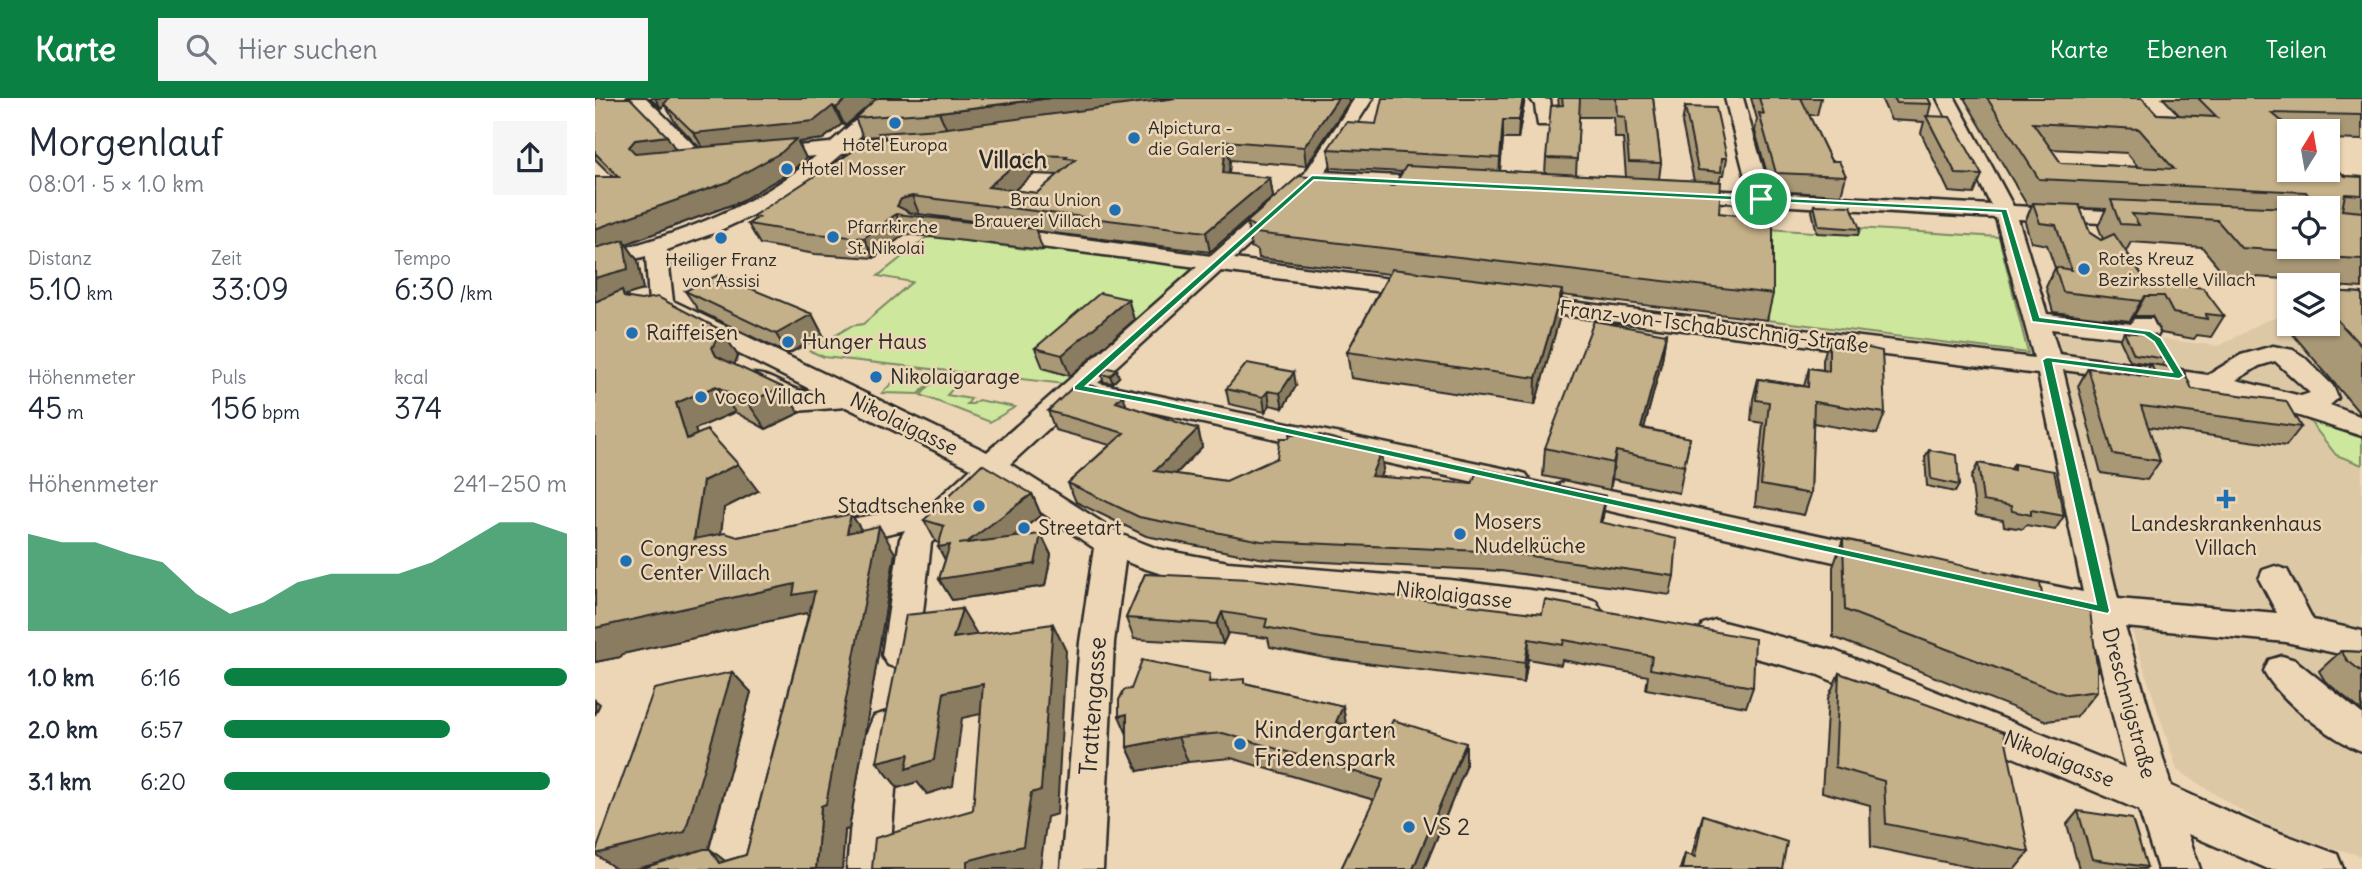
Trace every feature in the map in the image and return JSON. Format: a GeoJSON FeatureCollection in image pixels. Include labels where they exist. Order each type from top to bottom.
{"type":"FeatureCollection","features":[{"type":"Feature","properties":{"kind":"street"},"geometry":{"type":"LineString","coordinates":[[636,98],[665,118],[697,161]]}},
{"type":"Feature","properties":{"kind":"street"},"geometry":{"type":"LineString","coordinates":[[595,263],[702,233],[796,180],[892,98]]}},
{"type":"Feature","properties":{"kind":"street"},"geometry":{"type":"LineString","coordinates":[[868,869],[876,790],[916,538],[990,466],[1312,177],[1364,98]]}},
{"type":"Feature","properties":{"kind":"street"},"geometry":{"type":"LineString","coordinates":[[1539,98],[1544,104],[1544,121]]}},
{"type":"Feature","properties":{"kind":"street"},"geometry":{"type":"LineString","coordinates":[[1734,98],[1761,199]]}},
{"type":"Feature","properties":{"kind":"street","name":"Dreschnigstraße"},"geometry":{"type":"LineString","coordinates":[[1946,98],[2005,211],[2048,364],[2104,611],[2155,797],[2179,869]]}},
{"type":"Feature","properties":{"kind":"street"},"geometry":{"type":"LineString","coordinates":[[739,156],[834,148],[907,146],[796,180]]}},
{"type":"Feature","properties":{"kind":"street"},"geometry":{"type":"LineString","coordinates":[[1312,177],[1452,184]]}},
{"type":"Feature","properties":{"kind":"street"},"geometry":{"type":"LineString","coordinates":[[1666,194],[2163,220]]}},
{"type":"Feature","properties":{"kind":"street"},"geometry":{"type":"LineString","coordinates":[[2080,215],[2089,239]]}},
{"type":"Feature","properties":{"kind":"street"},"geometry":{"type":"LineString","coordinates":[[985,233],[1440,293]]}},
{"type":"Feature","properties":{"kind":"street","name":"Nikolaigasse"},"geometry":{"type":"LineString","coordinates":[[656,248],[661,303],[990,466],[1111,543],[1153,560],[1228,574],[1450,593],[1618,616]]}},
{"type":"Feature","properties":{"kind":"street","name":"Franz-von-Tschabuschnig-Straße"},"geometry":{"type":"LineString","coordinates":[[1500,300],[2048,364],[2179,376],[2306,404],[2362,426]]}},
{"type":"Feature","properties":{"kind":"street"},"geometry":{"type":"LineString","coordinates":[[2036,320],[2145,328],[2158,340],[2179,376]]}},
{"type":"Feature","properties":{"kind":"street"},"geometry":{"type":"LineString","coordinates":[[2215,382],[2265,351],[2279,352],[2296,360],[2324,392],[2324,398],[2306,404]]}},
{"type":"Feature","properties":{"kind":"street"},"geometry":{"type":"LineString","coordinates":[[1078,388],[1155,402],[1909,568]]}},
{"type":"Feature","properties":{"kind":"street"},"geometry":{"type":"LineString","coordinates":[[796,541],[911,518],[939,516]]}},
{"type":"Feature","properties":{"kind":"street","name":"Trattengasse"},"geometry":{"type":"LineString","coordinates":[[1082,869],[1097,642],[1111,543]]}},
{"type":"Feature","properties":{"kind":"street"},"geometry":{"type":"LineString","coordinates":[[2275,579],[2297,619],[2286,628]]}},
{"type":"Feature","properties":{"kind":"street"},"geometry":{"type":"LineString","coordinates":[[1977,583],[2104,611],[2286,628],[2362,645]]}},
{"type":"Feature","properties":{"kind":"street","name":"Nikolaigasse"},"geometry":{"type":"LineString","coordinates":[[1682,628],[1822,661],[2155,797],[2249,842],[2322,869]]}},
{"type":"Feature","properties":{"kind":"street"},"geometry":{"type":"LineString","coordinates":[[2282,671],[2329,712],[2362,734]]}},
{"type":"Feature","properties":{"kind":"shaded area","name":"Landeskrankenhaus Villach"},"geometry":{"type":"Polygon","coordinates":[[[2362,314],[2362,856],[2275,832],[2177,770],[2052,385],[2037,323],[2219,346],[2265,321],[2277,318],[2277,336],[2340,336],[2340,320],[2362,314]]]}},
{"type":"Feature","properties":{"kind":"green space"},"geometry":{"type":"Polygon","coordinates":[[[1856,228],[1999,237],[2028,353],[1768,320],[1768,229],[1858,235],[1856,228]]]}},
{"type":"Feature","properties":{"kind":"green space"},"geometry":{"type":"Polygon","coordinates":[[[926,238],[1041,251],[1049,244],[1201,263],[1136,320],[1106,313],[1044,369],[1074,377],[1065,384],[824,357],[810,351],[851,326],[863,324],[912,282],[878,276],[926,238]]]}},
{"type":"Feature","properties":{"kind":"green space"},"geometry":{"type":"Polygon","coordinates":[[[901,374],[934,378],[919,394],[882,393],[901,374]]]}},
{"type":"Feature","properties":{"kind":"green space"},"geometry":{"type":"Polygon","coordinates":[[[936,378],[960,381],[947,395],[971,399],[967,404],[978,400],[1015,407],[990,422],[921,395],[936,378]]]}},
{"type":"Feature","properties":{"kind":"green space"},"geometry":{"type":"Polygon","coordinates":[[[2305,415],[2362,435],[2362,465],[2336,455],[2305,415]]]}},
{"type":"Feature","properties":{"kind":"building"},"geometry":{"type":"Polygon","coordinates":[[[595,98],[630,98],[667,136],[635,140],[629,147],[635,153],[796,139],[782,152],[728,182],[595,229],[595,177],[619,177],[595,153],[595,98]]]}},
{"type":"Feature","properties":{"kind":"building"},"geometry":{"type":"Polygon","coordinates":[[[669,98],[848,98],[814,121],[694,133],[664,104],[669,98]]]}},
{"type":"Feature","properties":{"kind":"building"},"geometry":{"type":"Polygon","coordinates":[[[877,98],[1051,98],[939,112],[855,118],[877,98]]]}},
{"type":"Feature","properties":{"kind":"building"},"geometry":{"type":"Polygon","coordinates":[[[1177,98],[1338,98],[1304,147],[1226,141],[1223,173],[1270,178],[1206,232],[912,196],[901,199],[897,206],[911,213],[1036,229],[896,214],[864,238],[804,233],[748,224],[759,217],[753,216],[853,151],[852,148],[887,138],[879,133],[940,129],[1177,98]],[[1026,155],[988,187],[1037,193],[1076,159],[1065,158],[1067,156],[1026,155]]]}},
{"type":"Feature","properties":{"kind":"building"},"geometry":{"type":"Polygon","coordinates":[[[1382,98],[1523,98],[1519,120],[1503,120],[1500,158],[1328,149],[1346,122],[1376,124],[1382,98]]]}},
{"type":"Feature","properties":{"kind":"building"},"geometry":{"type":"Polygon","coordinates":[[[1562,98],[1580,98],[1577,159],[1546,158],[1551,106],[1563,105],[1562,98]]]}},
{"type":"Feature","properties":{"kind":"building"},"geometry":{"type":"Polygon","coordinates":[[[1616,98],[1653,98],[1661,163],[1629,162],[1625,117],[1617,116],[1616,98]]]}},
{"type":"Feature","properties":{"kind":"building"},"geometry":{"type":"Polygon","coordinates":[[[1759,98],[1801,98],[1831,161],[1839,161],[1846,176],[1776,173],[1759,113],[1764,114],[1759,98]]]}},
{"type":"Feature","properties":{"kind":"building"},"geometry":{"type":"Polygon","coordinates":[[[1894,98],[1928,98],[1931,104],[1897,103],[1894,98]]]}},
{"type":"Feature","properties":{"kind":"building"},"geometry":{"type":"Polygon","coordinates":[[[1987,98],[2142,98],[2157,114],[2217,117],[2198,98],[2362,98],[2362,115],[2272,113],[2279,119],[2277,182],[2340,182],[2340,172],[2345,176],[2362,177],[2362,195],[2345,194],[2342,210],[2362,212],[2362,259],[2340,258],[2340,196],[2308,196],[2306,192],[2039,179],[1987,98]],[[2033,123],[2061,163],[2174,169],[2139,129],[2033,123]]]}},
{"type":"Feature","properties":{"kind":"building"},"geometry":{"type":"Polygon","coordinates":[[[1685,107],[1716,108],[1727,158],[1722,158],[1721,172],[1698,170],[1685,107]]]}},
{"type":"Feature","properties":{"kind":"building"},"geometry":{"type":"Polygon","coordinates":[[[1926,116],[1950,117],[1982,175],[1956,174],[1926,116]]]}},
{"type":"Feature","properties":{"kind":"building"},"geometry":{"type":"Polygon","coordinates":[[[1406,166],[1721,182],[1719,213],[1773,219],[1773,294],[1255,233],[1256,228],[1247,222],[1299,176],[1394,186],[1406,166]]]}},
{"type":"Feature","properties":{"kind":"building"},"geometry":{"type":"Polygon","coordinates":[[[2111,200],[2277,207],[2277,250],[2241,248],[2217,220],[2132,214],[2139,225],[2120,224],[2111,200]]]}},
{"type":"Feature","properties":{"kind":"building"},"geometry":{"type":"Polygon","coordinates":[[[2033,203],[2079,205],[2090,233],[2101,240],[2114,234],[2146,281],[2203,288],[2224,316],[2206,314],[2207,319],[2173,313],[2164,296],[2145,296],[2141,301],[2063,292],[2055,267],[2071,270],[2056,225],[2040,223],[2033,203]]]}},
{"type":"Feature","properties":{"kind":"building"},"geometry":{"type":"Polygon","coordinates":[[[1814,205],[1851,206],[1860,229],[1819,226],[1814,205]]]}},
{"type":"Feature","properties":{"kind":"building"},"geometry":{"type":"Polygon","coordinates":[[[624,240],[628,269],[595,278],[595,248],[624,240]]]}},
{"type":"Feature","properties":{"kind":"building"},"geometry":{"type":"Polygon","coordinates":[[[1392,269],[1562,290],[1536,378],[1347,352],[1392,269]]]}},
{"type":"Feature","properties":{"kind":"building"},"geometry":{"type":"Polygon","coordinates":[[[718,275],[812,314],[776,334],[685,291],[718,275]]]}},
{"type":"Feature","properties":{"kind":"building"},"geometry":{"type":"Polygon","coordinates":[[[622,290],[624,297],[641,300],[658,297],[721,330],[712,348],[716,356],[782,387],[748,403],[716,386],[676,403],[687,439],[707,430],[738,464],[703,481],[694,539],[725,533],[738,537],[851,514],[847,533],[879,526],[826,804],[821,806],[816,869],[640,869],[704,849],[710,849],[719,863],[746,855],[815,591],[793,595],[795,584],[595,628],[595,302],[622,290]]]}},
{"type":"Feature","properties":{"kind":"building"},"geometry":{"type":"Polygon","coordinates":[[[2340,292],[2362,293],[2362,347],[2340,323],[2340,292]]]}},
{"type":"Feature","properties":{"kind":"building"},"geometry":{"type":"Polygon","coordinates":[[[1100,293],[1128,299],[1062,355],[1035,348],[1100,293]]]}},
{"type":"Feature","properties":{"kind":"building"},"geometry":{"type":"Polygon","coordinates":[[[1594,321],[1666,334],[1641,428],[1690,438],[1684,466],[1616,451],[1613,463],[1545,448],[1594,321]]]}},
{"type":"Feature","properties":{"kind":"building"},"geometry":{"type":"Polygon","coordinates":[[[2124,332],[2155,335],[2166,359],[2134,354],[2124,332]]]}},
{"type":"Feature","properties":{"kind":"building"},"geometry":{"type":"Polygon","coordinates":[[[1829,339],[1882,351],[1885,413],[1814,402],[1811,494],[1761,485],[1769,402],[1756,400],[1758,379],[1808,387],[1809,368],[1829,371],[1829,339]]]}},
{"type":"Feature","properties":{"kind":"building"},"geometry":{"type":"Polygon","coordinates":[[[1247,363],[1294,372],[1280,393],[1268,391],[1263,397],[1226,389],[1247,363]]]}},
{"type":"Feature","properties":{"kind":"building"},"geometry":{"type":"Polygon","coordinates":[[[2151,364],[2183,369],[2192,389],[2286,401],[2301,427],[2141,406],[2160,461],[2113,454],[2088,368],[2157,378],[2151,364]]]}},
{"type":"Feature","properties":{"kind":"building"},"geometry":{"type":"Polygon","coordinates":[[[1108,368],[1117,370],[1110,376],[1101,374],[1108,368]]]}},
{"type":"Feature","properties":{"kind":"building"},"geometry":{"type":"Polygon","coordinates":[[[1077,383],[1123,395],[1116,402],[1198,429],[1155,471],[1226,481],[1277,458],[1280,438],[1289,438],[1290,434],[1320,435],[1381,451],[1371,476],[1472,484],[1478,468],[1606,496],[1600,522],[1677,539],[1674,576],[1502,552],[1261,541],[1139,517],[1068,483],[1124,433],[1048,411],[1077,383]]]}},
{"type":"Feature","properties":{"kind":"building"},"geometry":{"type":"Polygon","coordinates":[[[1929,450],[1957,455],[1959,485],[1931,479],[1929,450]]]}},
{"type":"Feature","properties":{"kind":"building"},"geometry":{"type":"Polygon","coordinates":[[[1978,463],[2014,470],[2014,464],[2054,471],[2064,516],[2031,510],[2031,515],[2012,511],[2011,506],[1983,501],[1978,463]]]}},
{"type":"Feature","properties":{"kind":"building"},"geometry":{"type":"Polygon","coordinates":[[[982,464],[1032,494],[966,543],[959,544],[1041,534],[1035,564],[939,579],[950,545],[938,547],[944,526],[924,520],[982,464]]]}},
{"type":"Feature","properties":{"kind":"building"},"geometry":{"type":"Polygon","coordinates":[[[1843,539],[2040,583],[2043,600],[2090,611],[2097,691],[2067,695],[1845,610],[1843,539]]]}},
{"type":"Feature","properties":{"kind":"building"},"geometry":{"type":"Polygon","coordinates":[[[1145,574],[1250,579],[1542,614],[1545,600],[1755,639],[1753,687],[1650,669],[1652,656],[1564,640],[1563,645],[1529,639],[1525,663],[1321,638],[1265,627],[1267,619],[1222,612],[1217,624],[1126,618],[1145,574]]]}},
{"type":"Feature","properties":{"kind":"building"},"geometry":{"type":"Polygon","coordinates":[[[962,609],[953,638],[1053,624],[1041,790],[1031,793],[1023,846],[967,861],[967,869],[872,869],[875,838],[973,810],[983,684],[944,692],[934,760],[906,769],[909,754],[877,762],[906,615],[962,609]]]}},
{"type":"Feature","properties":{"kind":"building"},"geometry":{"type":"Polygon","coordinates":[[[2341,651],[2362,652],[2362,672],[2347,660],[2341,651]]]}},
{"type":"Feature","properties":{"kind":"building"},"geometry":{"type":"Polygon","coordinates":[[[1142,660],[1210,674],[1209,682],[1244,679],[1244,683],[1343,706],[1336,722],[1385,736],[1393,720],[1466,743],[1413,869],[1341,869],[1383,780],[1223,733],[1178,737],[1127,747],[1127,714],[1119,716],[1119,700],[1124,690],[1131,689],[1142,660]]]}},
{"type":"Feature","properties":{"kind":"building"},"geometry":{"type":"Polygon","coordinates":[[[732,672],[685,832],[595,854],[654,689],[732,672]]]}},
{"type":"Feature","properties":{"kind":"building"},"geometry":{"type":"Polygon","coordinates":[[[1839,673],[2004,732],[2029,852],[1886,824],[1884,781],[1835,767],[1839,673]]]}},
{"type":"Feature","properties":{"kind":"building"},"geometry":{"type":"Polygon","coordinates":[[[2078,811],[2132,819],[2147,867],[2092,859],[2078,811]]]}},
{"type":"Feature","properties":{"kind":"building"},"geometry":{"type":"Polygon","coordinates":[[[1703,815],[1787,842],[1782,869],[1682,869],[1685,854],[1695,857],[1703,815]]]}},
{"type":"Feature","properties":{"kind":"place","name":"Hotel Europa"},"geometry":{"type":"Point","coordinates":[895,123]}},
{"type":"Feature","properties":{"kind":"place","name":"Alpictura - die Galerie"},"geometry":{"type":"Point","coordinates":[1134,138]}},
{"type":"Feature","properties":{"kind":"place","name":"Hotel Mosser"},"geometry":{"type":"Point","coordinates":[787,169]}},
{"type":"Feature","properties":{"kind":"place","name":"Brau Union Brauerei Villach"},"geometry":{"type":"Point","coordinates":[1115,210]}},
{"type":"Feature","properties":{"kind":"place","name":"Pfarrkirche St. Nikolai"},"geometry":{"type":"Point","coordinates":[833,237]}},
{"type":"Feature","properties":{"kind":"place","name":"Heiliger Franz von Assisi"},"geometry":{"type":"Point","coordinates":[721,238]}},
{"type":"Feature","properties":{"kind":"place","name":"Rotes Kreuz Bezirksstelle Villach"},"geometry":{"type":"Point","coordinates":[2084,269]}},
{"type":"Feature","properties":{"kind":"place","name":"Raiffeisen"},"geometry":{"type":"Point","coordinates":[632,333]}},
{"type":"Feature","properties":{"kind":"place","name":"Hunger Haus"},"geometry":{"type":"Point","coordinates":[788,342]}},
{"type":"Feature","properties":{"kind":"place","name":"Nikolaigarage"},"geometry":{"type":"Point","coordinates":[876,377]}},
{"type":"Feature","properties":{"kind":"place","name":"voco Villach"},"geometry":{"type":"Point","coordinates":[701,397]}},
{"type":"Feature","properties":{"kind":"place","name":"Landeskrankenhaus Villach"},"geometry":{"type":"Point","coordinates":[2226,499]}},
{"type":"Feature","properties":{"kind":"place","name":"Stadtschenke"},"geometry":{"type":"Point","coordinates":[979,506]}},
{"type":"Feature","properties":{"kind":"place","name":"Streetart"},"geometry":{"type":"Point","coordinates":[1024,528]}},
{"type":"Feature","properties":{"kind":"place","name":"Mosers Nudelküche"},"geometry":{"type":"Point","coordinates":[1460,534]}},
{"type":"Feature","properties":{"kind":"place","name":"Congress Center Villach"},"geometry":{"type":"Point","coordinates":[626,561]}},
{"type":"Feature","properties":{"kind":"place","name":"Kindergarten Friedenspark"},"geometry":{"type":"Point","coordinates":[1240,744]}},
{"type":"Feature","properties":{"kind":"place","name":"VS 2"},"geometry":{"type":"Point","coordinates":[1409,827]}},
{"type":"Feature","properties":{"kind":"district","name":"Villach"},"geometry":{"type":"Point","coordinates":[1013,160]}},
{"type":"Feature","properties":{"kind":"route"},"geometry":{"type":"LineString","coordinates":[[1312,177],[1761,199],[2005,211],[2036,320],[2147,333],[2158,340],[2179,376],[2047,360],[2104,611],[1155,402],[1078,388],[1312,177]]}}]}
